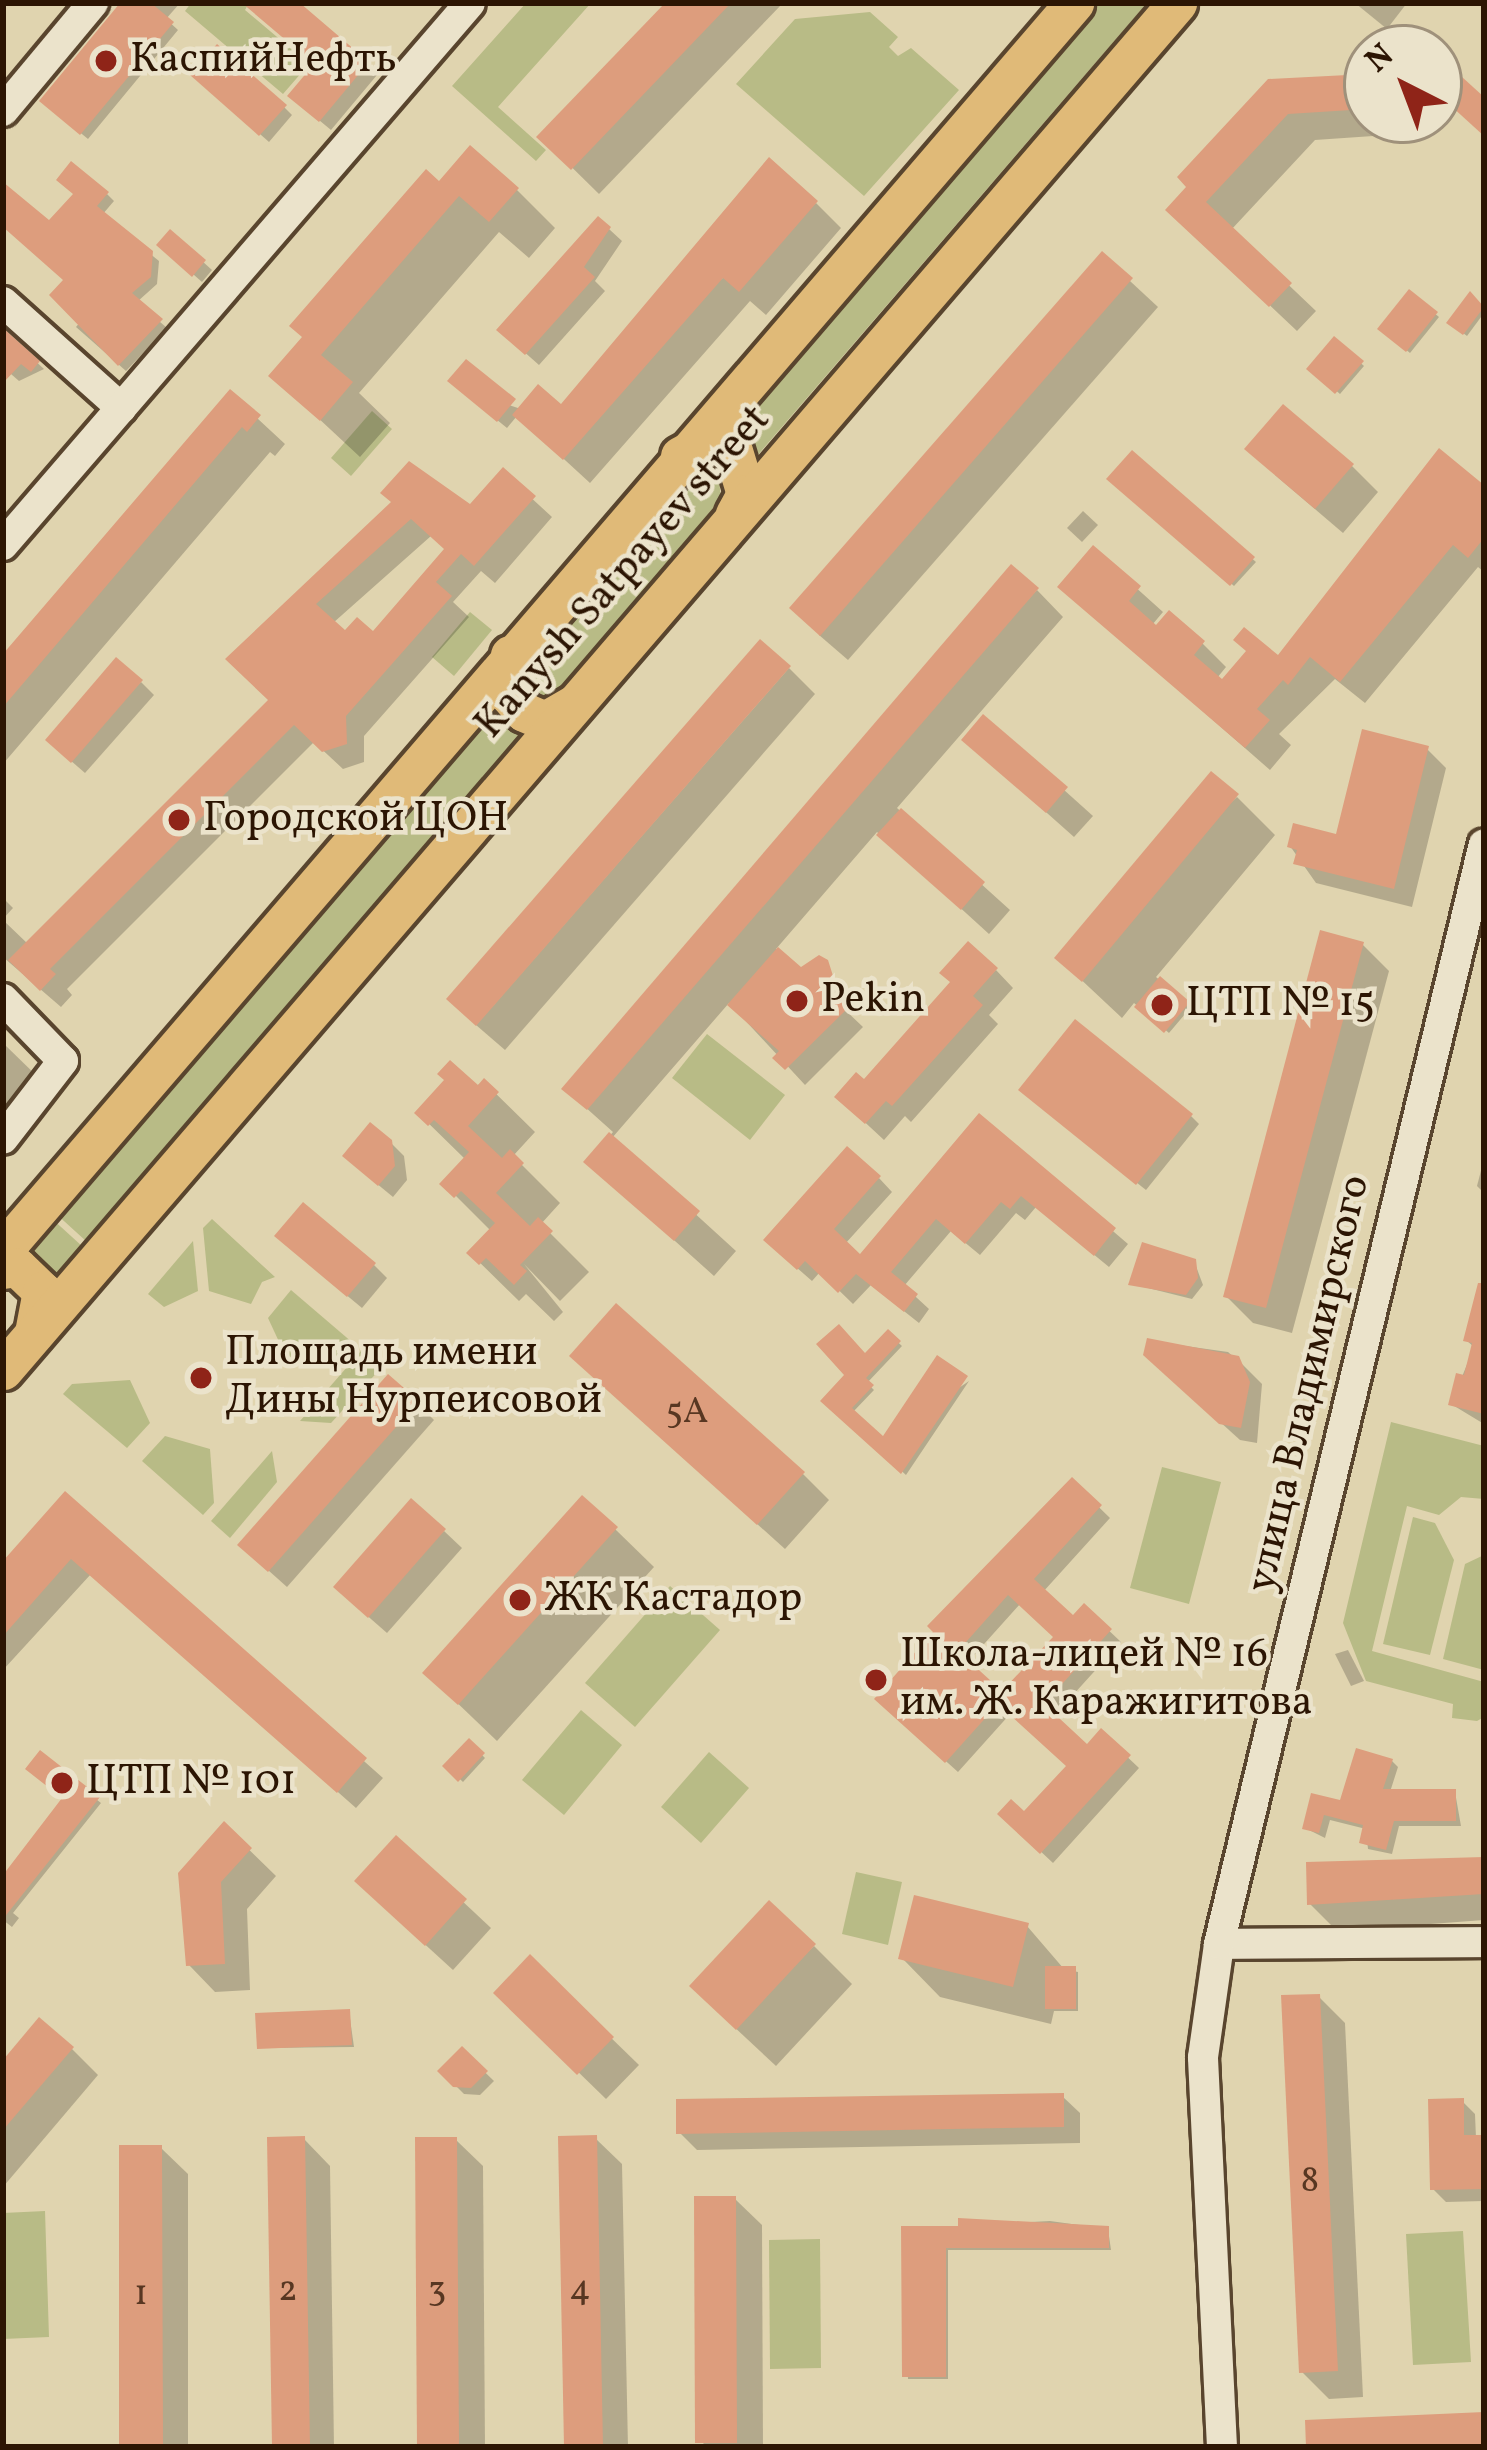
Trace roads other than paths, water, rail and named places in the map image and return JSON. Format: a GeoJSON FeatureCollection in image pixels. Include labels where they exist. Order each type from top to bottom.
{"type":"FeatureCollection","features":[{"type":"Feature","properties":{"kind":"main road","name":"Kanysh Satpayev street"},"geometry":{"type":"LineString","coordinates":[[5,1248],[680,455],[1074,3]]}},
{"type":"Feature","properties":{"kind":"main road","name":"Kanysh Satpayev street"},"geometry":{"type":"LineString","coordinates":[[3,1370],[1177,3]]}},
{"type":"Feature","properties":{"kind":"main road"},"geometry":{"type":"LineString","coordinates":[[680,455],[710,440],[733,452],[746,494],[729,524]]}},
{"type":"Feature","properties":{"kind":"main road"},"geometry":{"type":"LineString","coordinates":[[510,655],[508,694],[524,712],[545,721],[575,703]]}},
{"type":"Feature","properties":{"kind":"main road"},"geometry":{"type":"LineString","coordinates":[[5,1248],[16,1267],[42,1292],[34,1333]]}},
{"type":"Feature","properties":{"kind":"street"},"geometry":{"type":"LineString","coordinates":[[3,111],[92,3]]}},
{"type":"Feature","properties":{"kind":"street"},"geometry":{"type":"LineString","coordinates":[[3,545],[470,3]]}},
{"type":"Feature","properties":{"kind":"street"},"geometry":{"type":"LineString","coordinates":[[3,302],[121,408]]}},
{"type":"Feature","properties":{"kind":"street","name":"улица Владимирского"},"geometry":{"type":"LineString","coordinates":[[1222,2447],[1202,2057],[1219,1944],[1484,844]]}},
{"type":"Feature","properties":{"kind":"street"},"geometry":{"type":"LineString","coordinates":[[3,999],[63,1061],[3,1139]]}},
{"type":"Feature","properties":{"kind":"street"},"geometry":{"type":"LineString","coordinates":[[1219,1944],[1484,1942]]}},
{"type":"Feature","properties":{"kind":"place","name":"КаспийНефть"},"geometry":{"type":"Point","coordinates":[106,61]}},
{"type":"Feature","properties":{"kind":"place","name":"Городской ЦОН"},"geometry":{"type":"Point","coordinates":[179,820]}},
{"type":"Feature","properties":{"kind":"place","name":"Pekin"},"geometry":{"type":"Point","coordinates":[797,1001]}},
{"type":"Feature","properties":{"kind":"place","name":"ЦТП № 15"},"geometry":{"type":"Point","coordinates":[1162,1005]}},
{"type":"Feature","properties":{"kind":"place","name":"Площадь имени Дины Нурпеисовой"},"geometry":{"type":"Point","coordinates":[201,1378]}},
{"type":"Feature","properties":{"kind":"place","name":"ЖК Кастадор"},"geometry":{"type":"Point","coordinates":[520,1600]}},
{"type":"Feature","properties":{"kind":"place","name":"Школа-лицей № 16 им. Ж. Каражигитова"},"geometry":{"type":"Point","coordinates":[876,1680]}},
{"type":"Feature","properties":{"kind":"place","name":"ЦТП № 101"},"geometry":{"type":"Point","coordinates":[62,1783]}}]}
